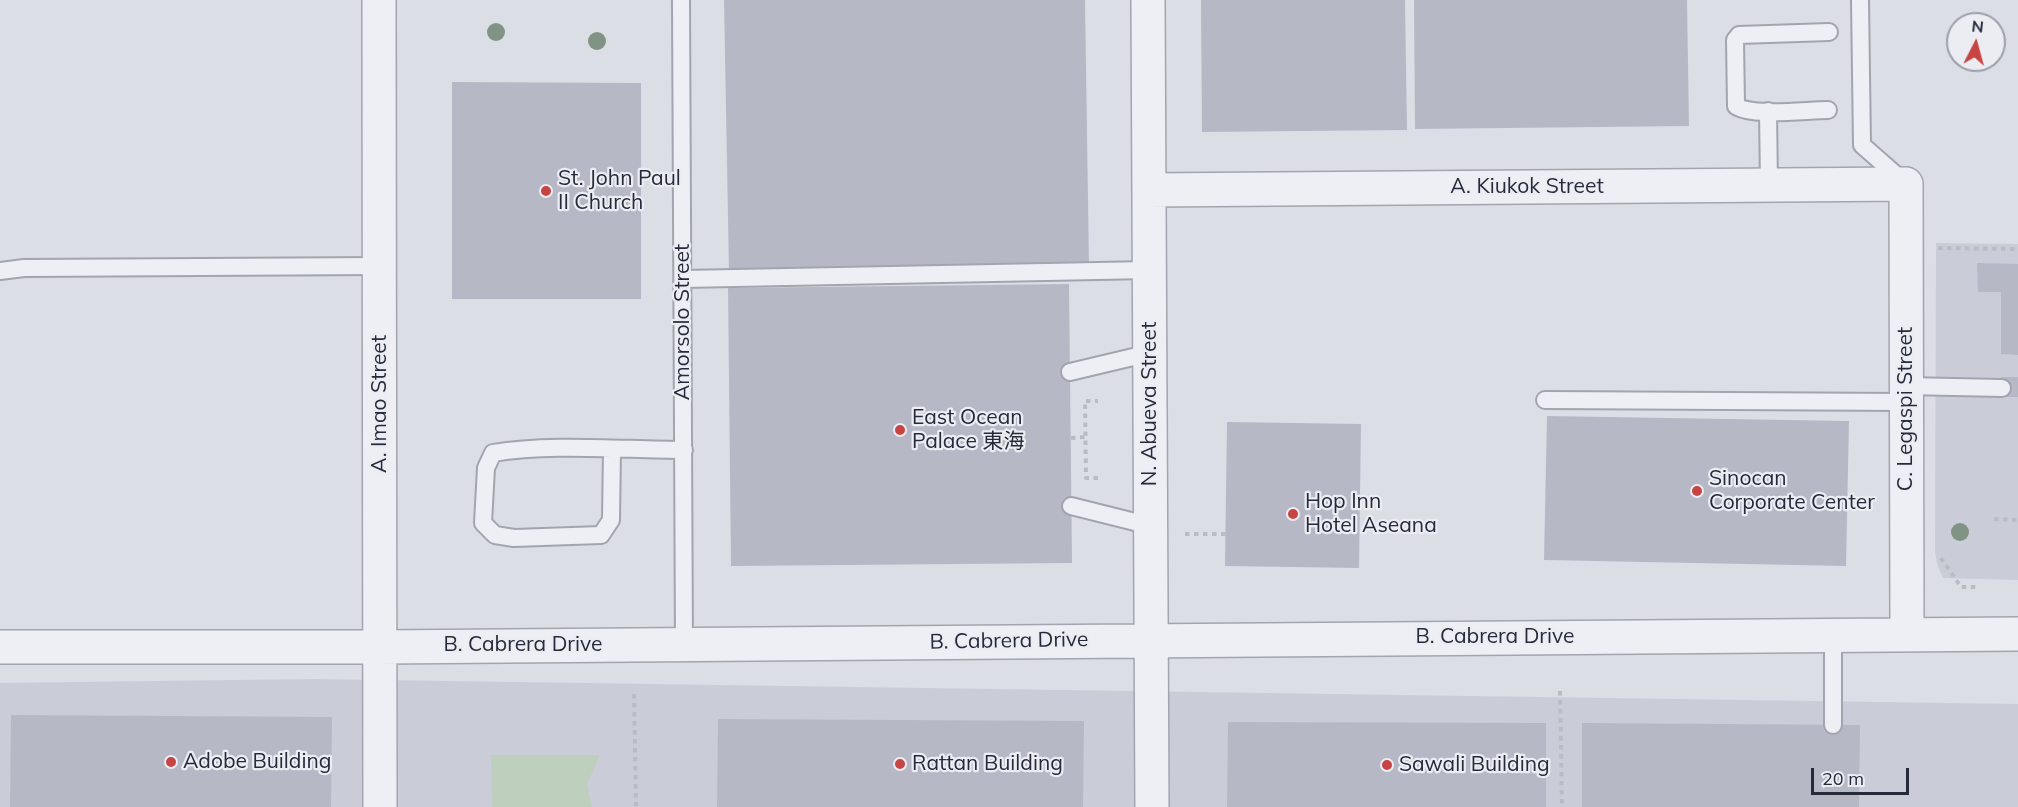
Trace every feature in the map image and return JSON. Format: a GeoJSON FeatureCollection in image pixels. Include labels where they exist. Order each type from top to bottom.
{"type":"FeatureCollection","features":[{"type":"Feature","properties":{"kind":"street","name":"A. Imao Street"},"geometry":{"type":"LineString","coordinates":[[379,0],[380,807]]}},
{"type":"Feature","properties":{"kind":"street","name":"N. Abueva Street"},"geometry":{"type":"LineString","coordinates":[[1148,0],[1152,807]]}},
{"type":"Feature","properties":{"kind":"street","name":"A. Kiukok Street"},"geometry":{"type":"LineString","coordinates":[[1149,190],[1906,184]]}},
{"type":"Feature","properties":{"kind":"street","name":"C. Legaspi Street"},"geometry":{"type":"LineString","coordinates":[[1906,184],[1907,635]]}},
{"type":"Feature","properties":{"kind":"street","name":"B. Cabrera Drive"},"geometry":{"type":"LineString","coordinates":[[0,647],[2018,634]]}},
{"type":"Feature","properties":{"kind":"lane","name":"Amorsolo Street"},"geometry":{"type":"LineString","coordinates":[[681,0],[684,644]]}},
{"type":"Feature","properties":{"kind":"lane"},"geometry":{"type":"LineString","coordinates":[[1860,0],[1862,145],[1906,184]]}},
{"type":"Feature","properties":{"kind":"lane"},"geometry":{"type":"LineString","coordinates":[[1828,110],[1742,110],[1736,106],[1735,40],[1739,35],[1829,33]]}},
{"type":"Feature","properties":{"kind":"lane"},"geometry":{"type":"LineString","coordinates":[[1768,111],[1769,185]]}},
{"type":"Feature","properties":{"kind":"lane"},"geometry":{"type":"LineString","coordinates":[[0,271],[24,268],[380,266]]}},
{"type":"Feature","properties":{"kind":"lane"},"geometry":{"type":"LineString","coordinates":[[683,279],[1149,270]]}},
{"type":"Feature","properties":{"kind":"lane"},"geometry":{"type":"LineString","coordinates":[[1070,372],[1150,353]]}},
{"type":"Feature","properties":{"kind":"lane"},"geometry":{"type":"LineString","coordinates":[[1545,400],[1906,394],[2002,388]]}},
{"type":"Feature","properties":{"kind":"lane"},"geometry":{"type":"LineString","coordinates":[[612,449],[611,520],[601,535],[513,538],[495,535],[483,523],[486,468],[493,453],[511,450],[612,449],[684,450]]}},
{"type":"Feature","properties":{"kind":"lane"},"geometry":{"type":"LineString","coordinates":[[1071,506],[1150,526]]}},
{"type":"Feature","properties":{"kind":"lane"},"geometry":{"type":"LineString","coordinates":[[1833,635],[1833,724]]}},
{"type":"Feature","properties":{"kind":"path"},"geometry":{"type":"LineString","coordinates":[[1937,248],[2018,249]]}},
{"type":"Feature","properties":{"kind":"path"},"geometry":{"type":"LineString","coordinates":[[1098,401],[1085,401],[1086,478],[1098,478]]}},
{"type":"Feature","properties":{"kind":"path"},"geometry":{"type":"LineString","coordinates":[[1071,438],[1085,437]]}},
{"type":"Feature","properties":{"kind":"path"},"geometry":{"type":"LineString","coordinates":[[1994,519],[2018,520]]}},
{"type":"Feature","properties":{"kind":"path"},"geometry":{"type":"LineString","coordinates":[[1185,534],[1226,534]]}},
{"type":"Feature","properties":{"kind":"path"},"geometry":{"type":"LineString","coordinates":[[1939,555],[1961,587],[1976,587]]}},
{"type":"Feature","properties":{"kind":"path"},"geometry":{"type":"LineString","coordinates":[[1560,691],[1562,807]]}},
{"type":"Feature","properties":{"kind":"path"},"geometry":{"type":"LineString","coordinates":[[634,694],[636,807]]}},
{"type":"Feature","properties":{"kind":"shaded area"},"geometry":{"type":"Polygon","coordinates":[[[1936,243],[2018,244],[2018,580],[1943,578],[1938,567],[1935,552],[1936,243]]]}},
{"type":"Feature","properties":{"kind":"shaded area"},"geometry":{"type":"Polygon","coordinates":[[[311,679],[2018,704],[2018,807],[0,807],[0,683],[311,679]]]}},
{"type":"Feature","properties":{"kind":"green space"},"geometry":{"type":"Polygon","coordinates":[[[491,755],[600,755],[587,784],[592,807],[492,807],[491,755]]]}},
{"type":"Feature","properties":{"kind":"building"},"geometry":{"type":"Polygon","coordinates":[[[724,0],[1085,0],[1089,267],[729,272],[724,0]]]}},
{"type":"Feature","properties":{"kind":"building"},"geometry":{"type":"Polygon","coordinates":[[[1201,0],[1405,0],[1407,130],[1202,132],[1201,0]]]}},
{"type":"Feature","properties":{"kind":"building"},"geometry":{"type":"Polygon","coordinates":[[[1414,0],[1687,0],[1689,126],[1415,129],[1414,0]]]}},
{"type":"Feature","properties":{"kind":"building","name":"St. John Paul II Church"},"geometry":{"type":"Polygon","coordinates":[[[452,82],[641,83],[641,299],[452,299],[452,82]]]}},
{"type":"Feature","properties":{"kind":"building"},"geometry":{"type":"Polygon","coordinates":[[[1977,263],[2018,264],[2018,355],[2001,354],[2001,292],[1978,292],[1977,263]]]}},
{"type":"Feature","properties":{"kind":"building","name":"East Ocean Palace 東海"},"geometry":{"type":"Polygon","coordinates":[[[1069,284],[1072,563],[731,566],[728,288],[1069,284]]]}},
{"type":"Feature","properties":{"kind":"building"},"geometry":{"type":"Polygon","coordinates":[[[2001,377],[2018,377],[2018,397],[2002,397],[2001,377]]]}},
{"type":"Feature","properties":{"kind":"building","name":"Sinocan Corporate Center"},"geometry":{"type":"Polygon","coordinates":[[[1547,416],[1849,421],[1846,566],[1544,560],[1547,416]]]}},
{"type":"Feature","properties":{"kind":"building","name":"Hop Inn Hotel Aseana"},"geometry":{"type":"Polygon","coordinates":[[[1227,422],[1361,424],[1359,568],[1225,566],[1227,422]]]}},
{"type":"Feature","properties":{"kind":"building","name":"Adobe Building"},"geometry":{"type":"Polygon","coordinates":[[[11,715],[332,717],[331,807],[10,807],[11,715]]]}},
{"type":"Feature","properties":{"kind":"building","name":"Rattan Building"},"geometry":{"type":"Polygon","coordinates":[[[718,719],[1084,721],[1083,807],[717,807],[718,719]]]}},
{"type":"Feature","properties":{"kind":"building","name":"Sawali Building"},"geometry":{"type":"Polygon","coordinates":[[[1228,722],[1546,723],[1546,807],[1227,807],[1228,722]]]}},
{"type":"Feature","properties":{"kind":"building"},"geometry":{"type":"Polygon","coordinates":[[[1582,723],[1860,725],[1859,807],[1582,807],[1582,723]]]}},
{"type":"Feature","properties":{"kind":"place","name":"St. John Paul II Church"},"geometry":{"type":"Point","coordinates":[546,191]}},
{"type":"Feature","properties":{"kind":"place","name":"East Ocean Palace 東海"},"geometry":{"type":"Point","coordinates":[900,430]}},
{"type":"Feature","properties":{"kind":"place","name":"Sinocan Corporate Center"},"geometry":{"type":"Point","coordinates":[1697,491]}},
{"type":"Feature","properties":{"kind":"place","name":"Hop Inn Hotel Aseana"},"geometry":{"type":"Point","coordinates":[1293,514]}},
{"type":"Feature","properties":{"kind":"place","name":"Adobe Building"},"geometry":{"type":"Point","coordinates":[171,762]}},
{"type":"Feature","properties":{"kind":"place","name":"Rattan Building"},"geometry":{"type":"Point","coordinates":[900,764]}},
{"type":"Feature","properties":{"kind":"place","name":"Sawali Building"},"geometry":{"type":"Point","coordinates":[1387,765]}}]}
